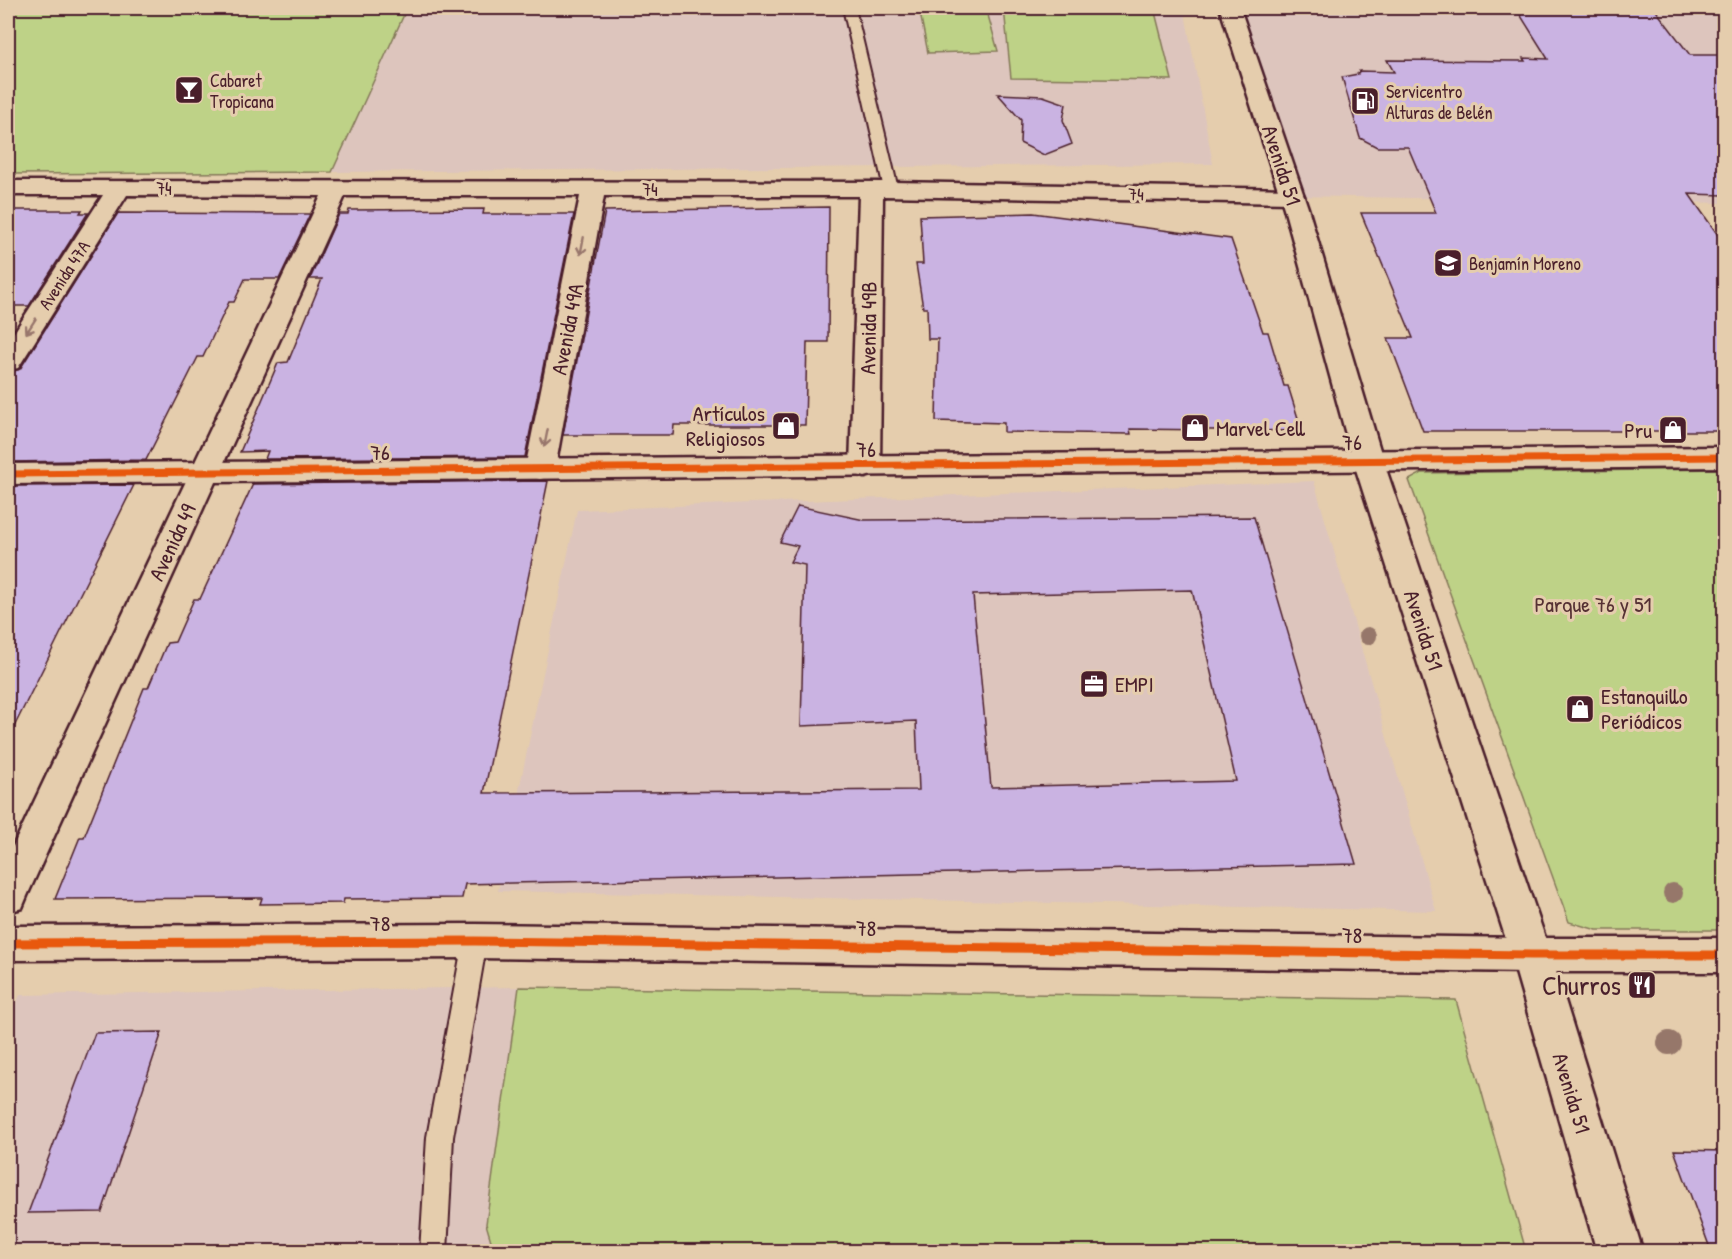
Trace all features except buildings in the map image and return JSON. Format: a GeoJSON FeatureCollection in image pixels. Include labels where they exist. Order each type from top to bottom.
{"type":"FeatureCollection","features":[{"type":"Feature","properties":{"kind":"street","name":"Avenida 51"},"geometry":{"type":"LineString","coordinates":[[1230,8],[1292,196],[1368,460],[1531,955],[1620,1251]]}},
{"type":"Feature","properties":{"kind":"street","name":"74"},"geometry":{"type":"LineString","coordinates":[[8,188],[881,189],[1292,196]]}},
{"type":"Feature","properties":{"kind":"street","name":"Avenida 47A"},"geometry":{"type":"LineString","coordinates":[[8,362],[120,188]]}},
{"type":"Feature","properties":{"kind":"street","name":"Avenida 49"},"geometry":{"type":"LineString","coordinates":[[8,896],[336,189]]}},
{"type":"Feature","properties":{"kind":"street","name":"Avenida 49A"},"geometry":{"type":"LineString","coordinates":[[540,469],[593,189]]}},
{"type":"Feature","properties":{"kind":"street","name":"Avenida 49B"},"geometry":{"type":"LineString","coordinates":[[865,467],[881,189]]}},
{"type":"Feature","properties":{"kind":"street","name":"76"},"geometry":{"type":"LineString","coordinates":[[8,474],[205,470],[865,467],[1725,457]]}},
{"type":"Feature","properties":{"kind":"street","name":"78"},"geometry":{"type":"LineString","coordinates":[[8,943],[474,941],[1531,955],[1725,955]]}},
{"type":"Feature","properties":{"kind":"lane"},"geometry":{"type":"LineString","coordinates":[[849,8],[881,189]]}},
{"type":"Feature","properties":{"kind":"lane"},"geometry":{"type":"LineString","coordinates":[[432,1251],[440,1137],[474,941]]}},
{"type":"Feature","properties":{"kind":"shaded area"},"geometry":{"type":"Polygon","coordinates":[[[407,8],[1184,8],[1213,164],[332,172],[407,8]]]}},
{"type":"Feature","properties":{"kind":"shaded area"},"geometry":{"type":"Polygon","coordinates":[[[1232,8],[1724,8],[1724,203],[1292,196],[1232,8]]]}},
{"type":"Feature","properties":{"kind":"shaded area"},"geometry":{"type":"Polygon","coordinates":[[[1314,481],[1436,911],[498,891],[577,510],[1314,481]]]}},
{"type":"Feature","properties":{"kind":"shaded area"},"geometry":{"type":"Polygon","coordinates":[[[519,987],[486,1224],[494,1251],[8,1252],[8,1023],[20,995],[519,987]]]}},
{"type":"Feature","properties":{"kind":"green space","name":"Cabaret Tropicana"},"geometry":{"type":"Polygon","coordinates":[[[8,8],[407,8],[332,172],[8,174],[8,8]]]}},
{"type":"Feature","properties":{"kind":"green space"},"geometry":{"type":"Polygon","coordinates":[[[919,8],[986,8],[998,51],[928,53],[919,8]]]}},
{"type":"Feature","properties":{"kind":"green space"},"geometry":{"type":"Polygon","coordinates":[[[1004,8],[1154,8],[1172,80],[1011,78],[1004,8]]]}},
{"type":"Feature","properties":{"kind":"green space","name":"Parque 76 y 51"},"geometry":{"type":"Polygon","coordinates":[[[1724,469],[1724,930],[1597,930],[1569,922],[1409,480],[1422,473],[1724,469]]]}},
{"type":"Feature","properties":{"kind":"green space"},"geometry":{"type":"Polygon","coordinates":[[[519,987],[1456,1000],[1526,1251],[494,1251],[486,1224],[519,987]]]}},
{"type":"Feature","properties":{"kind":"cycle path"},"geometry":{"type":"LineString","coordinates":[[8,474],[1724,457]]}},
{"type":"Feature","properties":{"kind":"cycle path"},"geometry":{"type":"LineString","coordinates":[[8,943],[475,941],[1531,955],[1724,955]]}},
{"type":"Feature","properties":{"kind":"place","name":"Cabaret Tropicana"},"geometry":{"type":"Point","coordinates":[189,90]}},
{"type":"Feature","properties":{"kind":"place","name":"Servicentro Alturas de Belén"},"geometry":{"type":"Point","coordinates":[1365,101]}},
{"type":"Feature","properties":{"kind":"place","name":"Benjamín Moreno"},"geometry":{"type":"Point","coordinates":[1448,263]}},
{"type":"Feature","properties":{"kind":"place","name":"Artículos Religiosos"},"geometry":{"type":"Point","coordinates":[786,426]}},
{"type":"Feature","properties":{"kind":"place","name":"Marvel Cell"},"geometry":{"type":"Point","coordinates":[1195,428]}},
{"type":"Feature","properties":{"kind":"place","name":"Pru"},"geometry":{"type":"Point","coordinates":[1673,430]}},
{"type":"Feature","properties":{"kind":"place","name":"EMPI"},"geometry":{"type":"Point","coordinates":[1094,684]}},
{"type":"Feature","properties":{"kind":"place","name":"Estanquillo Periódicos"},"geometry":{"type":"Point","coordinates":[1580,709]}},
{"type":"Feature","properties":{"kind":"place","name":"Churros"},"geometry":{"type":"Point","coordinates":[1642,985]}}]}
